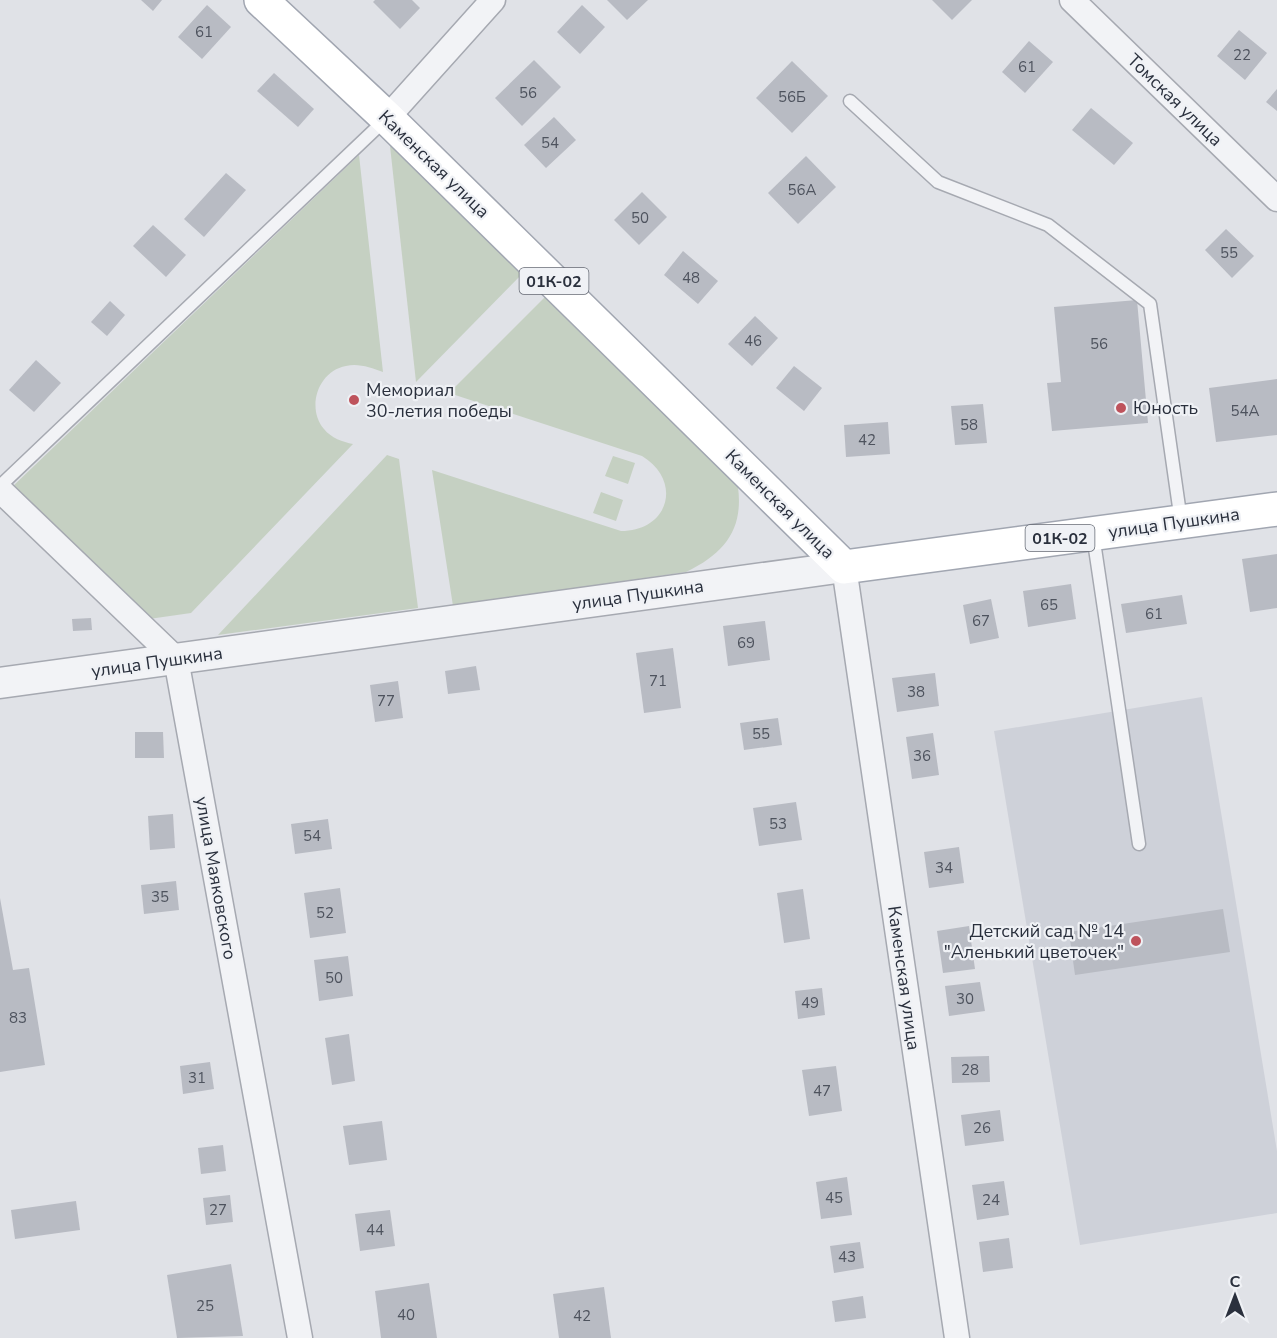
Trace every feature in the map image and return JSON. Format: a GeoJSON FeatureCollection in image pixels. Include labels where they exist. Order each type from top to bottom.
{"type":"FeatureCollection","features":[{"type":"Feature","properties":{"kind":"main road","name":"Каменская улица"},"geometry":{"type":"LineString","coordinates":[[261,0],[387,118],[844,567]]}},
{"type":"Feature","properties":{"kind":"main road","name":"улица Пушкина"},"geometry":{"type":"LineString","coordinates":[[844,567],[1277,509]]}},
{"type":"Feature","properties":{"kind":"street"},"geometry":{"type":"LineString","coordinates":[[387,118],[493,0]]}},
{"type":"Feature","properties":{"kind":"street","name":"Томская улица"},"geometry":{"type":"LineString","coordinates":[[1072,0],[1277,199]]}},
{"type":"Feature","properties":{"kind":"street"},"geometry":{"type":"LineString","coordinates":[[0,488],[176,659]]}},
{"type":"Feature","properties":{"kind":"street","name":"улица Пушкина"},"geometry":{"type":"LineString","coordinates":[[0,683],[844,567]]}},
{"type":"Feature","properties":{"kind":"street","name":"Каменская улица"},"geometry":{"type":"LineString","coordinates":[[844,567],[957,1338]]}},
{"type":"Feature","properties":{"kind":"street","name":"улица Маяковского"},"geometry":{"type":"LineString","coordinates":[[176,659],[300,1338]]}},
{"type":"Feature","properties":{"kind":"lane"},"geometry":{"type":"LineString","coordinates":[[850,101],[938,182],[1048,225],[1150,304],[1181,522]]}},
{"type":"Feature","properties":{"kind":"lane"},"geometry":{"type":"LineString","coordinates":[[0,488],[387,118]]}},
{"type":"Feature","properties":{"kind":"lane"},"geometry":{"type":"LineString","coordinates":[[1092,534],[1140,844]]}},
{"type":"Feature","properties":{"kind":"shaded area","name":"Детский сад № 14 \"Аленький цветочек\""},"geometry":{"type":"Polygon","coordinates":[[[1202,697],[1277,1151],[1277,1213],[1080,1245],[994,731],[1202,697]]]}},
{"type":"Feature","properties":{"kind":"green space"},"geometry":{"type":"Polygon","coordinates":[[[389,137],[528,268],[416,382],[389,137]]]}},
{"type":"Feature","properties":{"kind":"green space"},"geometry":{"type":"Polygon","coordinates":[[[359,155],[383,372],[356,365],[336,369],[322,383],[316,401],[316,411],[324,429],[337,439],[353,444],[191,613],[149,619],[11,488],[359,155]]]}},
{"type":"Feature","properties":{"kind":"green space"},"geometry":{"type":"Polygon","coordinates":[[[552,290],[735,471],[739,505],[737,519],[725,544],[715,554],[686,572],[453,606],[432,470],[621,531],[637,529],[650,523],[660,514],[665,503],[666,491],[663,478],[655,466],[642,456],[449,393],[552,290]]]}},
{"type":"Feature","properties":{"kind":"green space"},"geometry":{"type":"Polygon","coordinates":[[[387,455],[399,459],[418,608],[218,635],[387,455]]]}},
{"type":"Feature","properties":{"kind":"green space"},"geometry":{"type":"Polygon","coordinates":[[[613,456],[635,463],[628,484],[605,476],[613,456]]]}},
{"type":"Feature","properties":{"kind":"green space"},"geometry":{"type":"Polygon","coordinates":[[[601,492],[623,500],[616,521],[593,513],[601,492]]]}},
{"type":"Feature","properties":{"kind":"building"},"geometry":{"type":"Polygon","coordinates":[[[141,0],[162,0],[153,11],[141,0]]]}},
{"type":"Feature","properties":{"kind":"building"},"geometry":{"type":"Polygon","coordinates":[[[375,0],[412,0],[420,8],[400,29],[373,2],[375,0]]]}},
{"type":"Feature","properties":{"kind":"building"},"geometry":{"type":"Polygon","coordinates":[[[607,0],[648,0],[627,20],[607,0]]]}},
{"type":"Feature","properties":{"kind":"building"},"geometry":{"type":"Polygon","coordinates":[[[932,0],[972,0],[952,20],[932,0]]]}},
{"type":"Feature","properties":{"kind":"building"},"geometry":{"type":"Polygon","coordinates":[[[207,5],[231,27],[202,59],[178,37],[207,5]]]}},
{"type":"Feature","properties":{"kind":"building"},"geometry":{"type":"Polygon","coordinates":[[[582,5],[605,27],[580,54],[557,32],[582,5]]]}},
{"type":"Feature","properties":{"kind":"building"},"geometry":{"type":"Polygon","coordinates":[[[1239,30],[1267,53],[1245,80],[1217,56],[1239,30]]]}},
{"type":"Feature","properties":{"kind":"building"},"geometry":{"type":"Polygon","coordinates":[[[1029,41],[1053,62],[1025,93],[1002,72],[1029,41]]]}},
{"type":"Feature","properties":{"kind":"building"},"geometry":{"type":"Polygon","coordinates":[[[534,60],[561,87],[522,126],[495,98],[534,60]]]}},
{"type":"Feature","properties":{"kind":"building"},"geometry":{"type":"Polygon","coordinates":[[[792,61],[828,96],[792,133],[756,98],[792,61]]]}},
{"type":"Feature","properties":{"kind":"building"},"geometry":{"type":"Polygon","coordinates":[[[274,73],[314,109],[298,127],[257,91],[274,73]]]}},
{"type":"Feature","properties":{"kind":"building"},"geometry":{"type":"Polygon","coordinates":[[[1277,89],[1277,111],[1266,102],[1277,89]]]}},
{"type":"Feature","properties":{"kind":"building"},"geometry":{"type":"Polygon","coordinates":[[[1091,108],[1133,143],[1114,165],[1072,130],[1091,108]]]}},
{"type":"Feature","properties":{"kind":"building"},"geometry":{"type":"Polygon","coordinates":[[[554,117],[576,140],[546,168],[524,145],[554,117]]]}},
{"type":"Feature","properties":{"kind":"building"},"geometry":{"type":"Polygon","coordinates":[[[806,156],[836,187],[798,224],[768,193],[806,156]]]}},
{"type":"Feature","properties":{"kind":"building"},"geometry":{"type":"Polygon","coordinates":[[[226,173],[246,190],[204,237],[184,219],[226,173]]]}},
{"type":"Feature","properties":{"kind":"building"},"geometry":{"type":"Polygon","coordinates":[[[642,192],[667,217],[639,245],[614,220],[642,192]]]}},
{"type":"Feature","properties":{"kind":"building"},"geometry":{"type":"Polygon","coordinates":[[[153,225],[186,255],[166,277],[133,246],[153,225]]]}},
{"type":"Feature","properties":{"kind":"building"},"geometry":{"type":"Polygon","coordinates":[[[1226,229],[1254,256],[1232,278],[1205,250],[1226,229]]]}},
{"type":"Feature","properties":{"kind":"building"},"geometry":{"type":"Polygon","coordinates":[[[683,251],[718,281],[698,304],[664,275],[683,251]]]}},
{"type":"Feature","properties":{"kind":"building"},"geometry":{"type":"Polygon","coordinates":[[[1137,300],[1148,423],[1052,431],[1047,383],[1061,382],[1054,307],[1137,300]]]}},
{"type":"Feature","properties":{"kind":"building"},"geometry":{"type":"Polygon","coordinates":[[[110,301],[125,315],[107,336],[91,322],[110,301]]]}},
{"type":"Feature","properties":{"kind":"building"},"geometry":{"type":"Polygon","coordinates":[[[755,316],[778,338],[752,366],[728,344],[755,316]]]}},
{"type":"Feature","properties":{"kind":"building"},"geometry":{"type":"Polygon","coordinates":[[[36,360],[61,383],[34,412],[9,390],[36,360]]]}},
{"type":"Feature","properties":{"kind":"building"},"geometry":{"type":"Polygon","coordinates":[[[794,366],[822,388],[804,411],[776,388],[794,366]]]}},
{"type":"Feature","properties":{"kind":"building"},"geometry":{"type":"Polygon","coordinates":[[[1277,379],[1277,435],[1216,442],[1209,388],[1277,379]]]}},
{"type":"Feature","properties":{"kind":"building"},"geometry":{"type":"Polygon","coordinates":[[[983,404],[987,443],[955,445],[951,406],[983,404]]]}},
{"type":"Feature","properties":{"kind":"building"},"geometry":{"type":"Polygon","coordinates":[[[888,422],[890,454],[846,457],[844,425],[888,422]]]}},
{"type":"Feature","properties":{"kind":"building"},"geometry":{"type":"Polygon","coordinates":[[[1277,554],[1277,608],[1250,612],[1242,559],[1277,554]]]}},
{"type":"Feature","properties":{"kind":"building"},"geometry":{"type":"Polygon","coordinates":[[[1071,584],[1076,619],[1028,627],[1023,591],[1071,584]]]}},
{"type":"Feature","properties":{"kind":"building"},"geometry":{"type":"Polygon","coordinates":[[[1182,595],[1187,624],[1126,633],[1121,604],[1182,595]]]}},
{"type":"Feature","properties":{"kind":"building"},"geometry":{"type":"Polygon","coordinates":[[[991,599],[999,638],[970,644],[963,605],[991,599]]]}},
{"type":"Feature","properties":{"kind":"building"},"geometry":{"type":"Polygon","coordinates":[[[91,618],[92,630],[73,631],[72,619],[91,618]]]}},
{"type":"Feature","properties":{"kind":"building"},"geometry":{"type":"Polygon","coordinates":[[[765,621],[770,660],[728,666],[723,626],[765,621]]]}},
{"type":"Feature","properties":{"kind":"building"},"geometry":{"type":"Polygon","coordinates":[[[673,648],[681,708],[644,713],[636,653],[673,648]]]}},
{"type":"Feature","properties":{"kind":"building"},"geometry":{"type":"Polygon","coordinates":[[[476,666],[480,690],[448,694],[445,671],[476,666]]]}},
{"type":"Feature","properties":{"kind":"building"},"geometry":{"type":"Polygon","coordinates":[[[935,673],[939,706],[897,712],[892,678],[935,673]]]}},
{"type":"Feature","properties":{"kind":"building"},"geometry":{"type":"Polygon","coordinates":[[[398,681],[403,718],[375,722],[370,685],[398,681]]]}},
{"type":"Feature","properties":{"kind":"building"},"geometry":{"type":"Polygon","coordinates":[[[778,718],[782,745],[744,750],[740,723],[778,718]]]}},
{"type":"Feature","properties":{"kind":"building"},"geometry":{"type":"Polygon","coordinates":[[[135,732],[163,732],[164,758],[135,758],[135,732]]]}},
{"type":"Feature","properties":{"kind":"building"},"geometry":{"type":"Polygon","coordinates":[[[933,733],[939,775],[912,779],[906,737],[933,733]]]}},
{"type":"Feature","properties":{"kind":"building"},"geometry":{"type":"Polygon","coordinates":[[[796,802],[802,840],[759,846],[753,808],[796,802]]]}},
{"type":"Feature","properties":{"kind":"building"},"geometry":{"type":"Polygon","coordinates":[[[173,814],[175,848],[150,850],[148,816],[173,814]]]}},
{"type":"Feature","properties":{"kind":"building"},"geometry":{"type":"Polygon","coordinates":[[[328,819],[332,849],[295,854],[291,824],[328,819]]]}},
{"type":"Feature","properties":{"kind":"building"},"geometry":{"type":"Polygon","coordinates":[[[959,847],[964,883],[929,888],[924,852],[959,847]]]}},
{"type":"Feature","properties":{"kind":"building"},"geometry":{"type":"Polygon","coordinates":[[[176,881],[179,910],[144,914],[141,885],[176,881]]]}},
{"type":"Feature","properties":{"kind":"building"},"geometry":{"type":"Polygon","coordinates":[[[340,888],[346,933],[310,938],[304,893],[340,888]]]}},
{"type":"Feature","properties":{"kind":"building"},"geometry":{"type":"Polygon","coordinates":[[[803,889],[810,939],[784,943],[777,893],[803,889]]]}},
{"type":"Feature","properties":{"kind":"building"},"geometry":{"type":"Polygon","coordinates":[[[0,898],[13,970],[29,968],[45,1065],[0,1072],[0,898]]]}},
{"type":"Feature","properties":{"kind":"building"},"geometry":{"type":"Polygon","coordinates":[[[1223,909],[1230,952],[1075,975],[1069,932],[1223,909]]]}},
{"type":"Feature","properties":{"kind":"building"},"geometry":{"type":"Polygon","coordinates":[[[969,926],[975,969],[943,973],[937,931],[969,926]]]}},
{"type":"Feature","properties":{"kind":"building"},"geometry":{"type":"Polygon","coordinates":[[[348,956],[353,996],[319,1001],[314,960],[348,956]]]}},
{"type":"Feature","properties":{"kind":"building"},"geometry":{"type":"Polygon","coordinates":[[[980,982],[985,1011],[949,1016],[945,986],[980,982]]]}},
{"type":"Feature","properties":{"kind":"building"},"geometry":{"type":"Polygon","coordinates":[[[822,988],[825,1015],[798,1019],[795,991],[822,988]]]}},
{"type":"Feature","properties":{"kind":"building"},"geometry":{"type":"Polygon","coordinates":[[[349,1034],[355,1081],[332,1085],[325,1038],[349,1034]]]}},
{"type":"Feature","properties":{"kind":"building"},"geometry":{"type":"Polygon","coordinates":[[[989,1056],[990,1082],[952,1083],[951,1057],[989,1056]]]}},
{"type":"Feature","properties":{"kind":"building"},"geometry":{"type":"Polygon","coordinates":[[[210,1062],[214,1089],[183,1094],[180,1066],[210,1062]]]}},
{"type":"Feature","properties":{"kind":"building"},"geometry":{"type":"Polygon","coordinates":[[[836,1066],[842,1111],[809,1116],[802,1070],[836,1066]]]}},
{"type":"Feature","properties":{"kind":"building"},"geometry":{"type":"Polygon","coordinates":[[[1000,1110],[1004,1141],[965,1146],[961,1115],[1000,1110]]]}},
{"type":"Feature","properties":{"kind":"building"},"geometry":{"type":"Polygon","coordinates":[[[382,1121],[387,1160],[349,1165],[343,1126],[382,1121]]]}},
{"type":"Feature","properties":{"kind":"building"},"geometry":{"type":"Polygon","coordinates":[[[223,1145],[226,1171],[201,1174],[198,1148],[223,1145]]]}},
{"type":"Feature","properties":{"kind":"building"},"geometry":{"type":"Polygon","coordinates":[[[847,1177],[852,1215],[821,1219],[816,1182],[847,1177]]]}},
{"type":"Feature","properties":{"kind":"building"},"geometry":{"type":"Polygon","coordinates":[[[1004,1181],[1009,1215],[977,1220],[972,1185],[1004,1181]]]}},
{"type":"Feature","properties":{"kind":"building"},"geometry":{"type":"Polygon","coordinates":[[[230,1195],[233,1222],[206,1225],[203,1198],[230,1195]]]}},
{"type":"Feature","properties":{"kind":"building"},"geometry":{"type":"Polygon","coordinates":[[[76,1201],[80,1230],[15,1239],[11,1210],[76,1201]]]}},
{"type":"Feature","properties":{"kind":"building"},"geometry":{"type":"Polygon","coordinates":[[[390,1210],[395,1246],[360,1251],[355,1214],[390,1210]]]}},
{"type":"Feature","properties":{"kind":"building"},"geometry":{"type":"Polygon","coordinates":[[[1009,1238],[1013,1268],[983,1272],[979,1242],[1009,1238]]]}},
{"type":"Feature","properties":{"kind":"building"},"geometry":{"type":"Polygon","coordinates":[[[860,1242],[864,1268],[834,1273],[830,1246],[860,1242]]]}},
{"type":"Feature","properties":{"kind":"building"},"geometry":{"type":"Polygon","coordinates":[[[231,1264],[243,1336],[177,1338],[167,1275],[231,1264]]]}},
{"type":"Feature","properties":{"kind":"building"},"geometry":{"type":"Polygon","coordinates":[[[429,1283],[437,1338],[381,1338],[375,1291],[429,1283]]]}},
{"type":"Feature","properties":{"kind":"building"},"geometry":{"type":"Polygon","coordinates":[[[604,1287],[611,1338],[559,1338],[553,1294],[604,1287]]]}},
{"type":"Feature","properties":{"kind":"building"},"geometry":{"type":"Polygon","coordinates":[[[863,1296],[866,1318],[835,1322],[832,1301],[863,1296]]]}},
{"type":"Feature","properties":{"kind":"place","name":"Мемориал 30-летия победы"},"geometry":{"type":"Point","coordinates":[354,400]}},
{"type":"Feature","properties":{"kind":"place","name":"Юность"},"geometry":{"type":"Point","coordinates":[1121,408]}},
{"type":"Feature","properties":{"kind":"place","name":"Детский сад № 14 \"Аленький цветочек\""},"geometry":{"type":"Point","coordinates":[1136,941]}}]}
